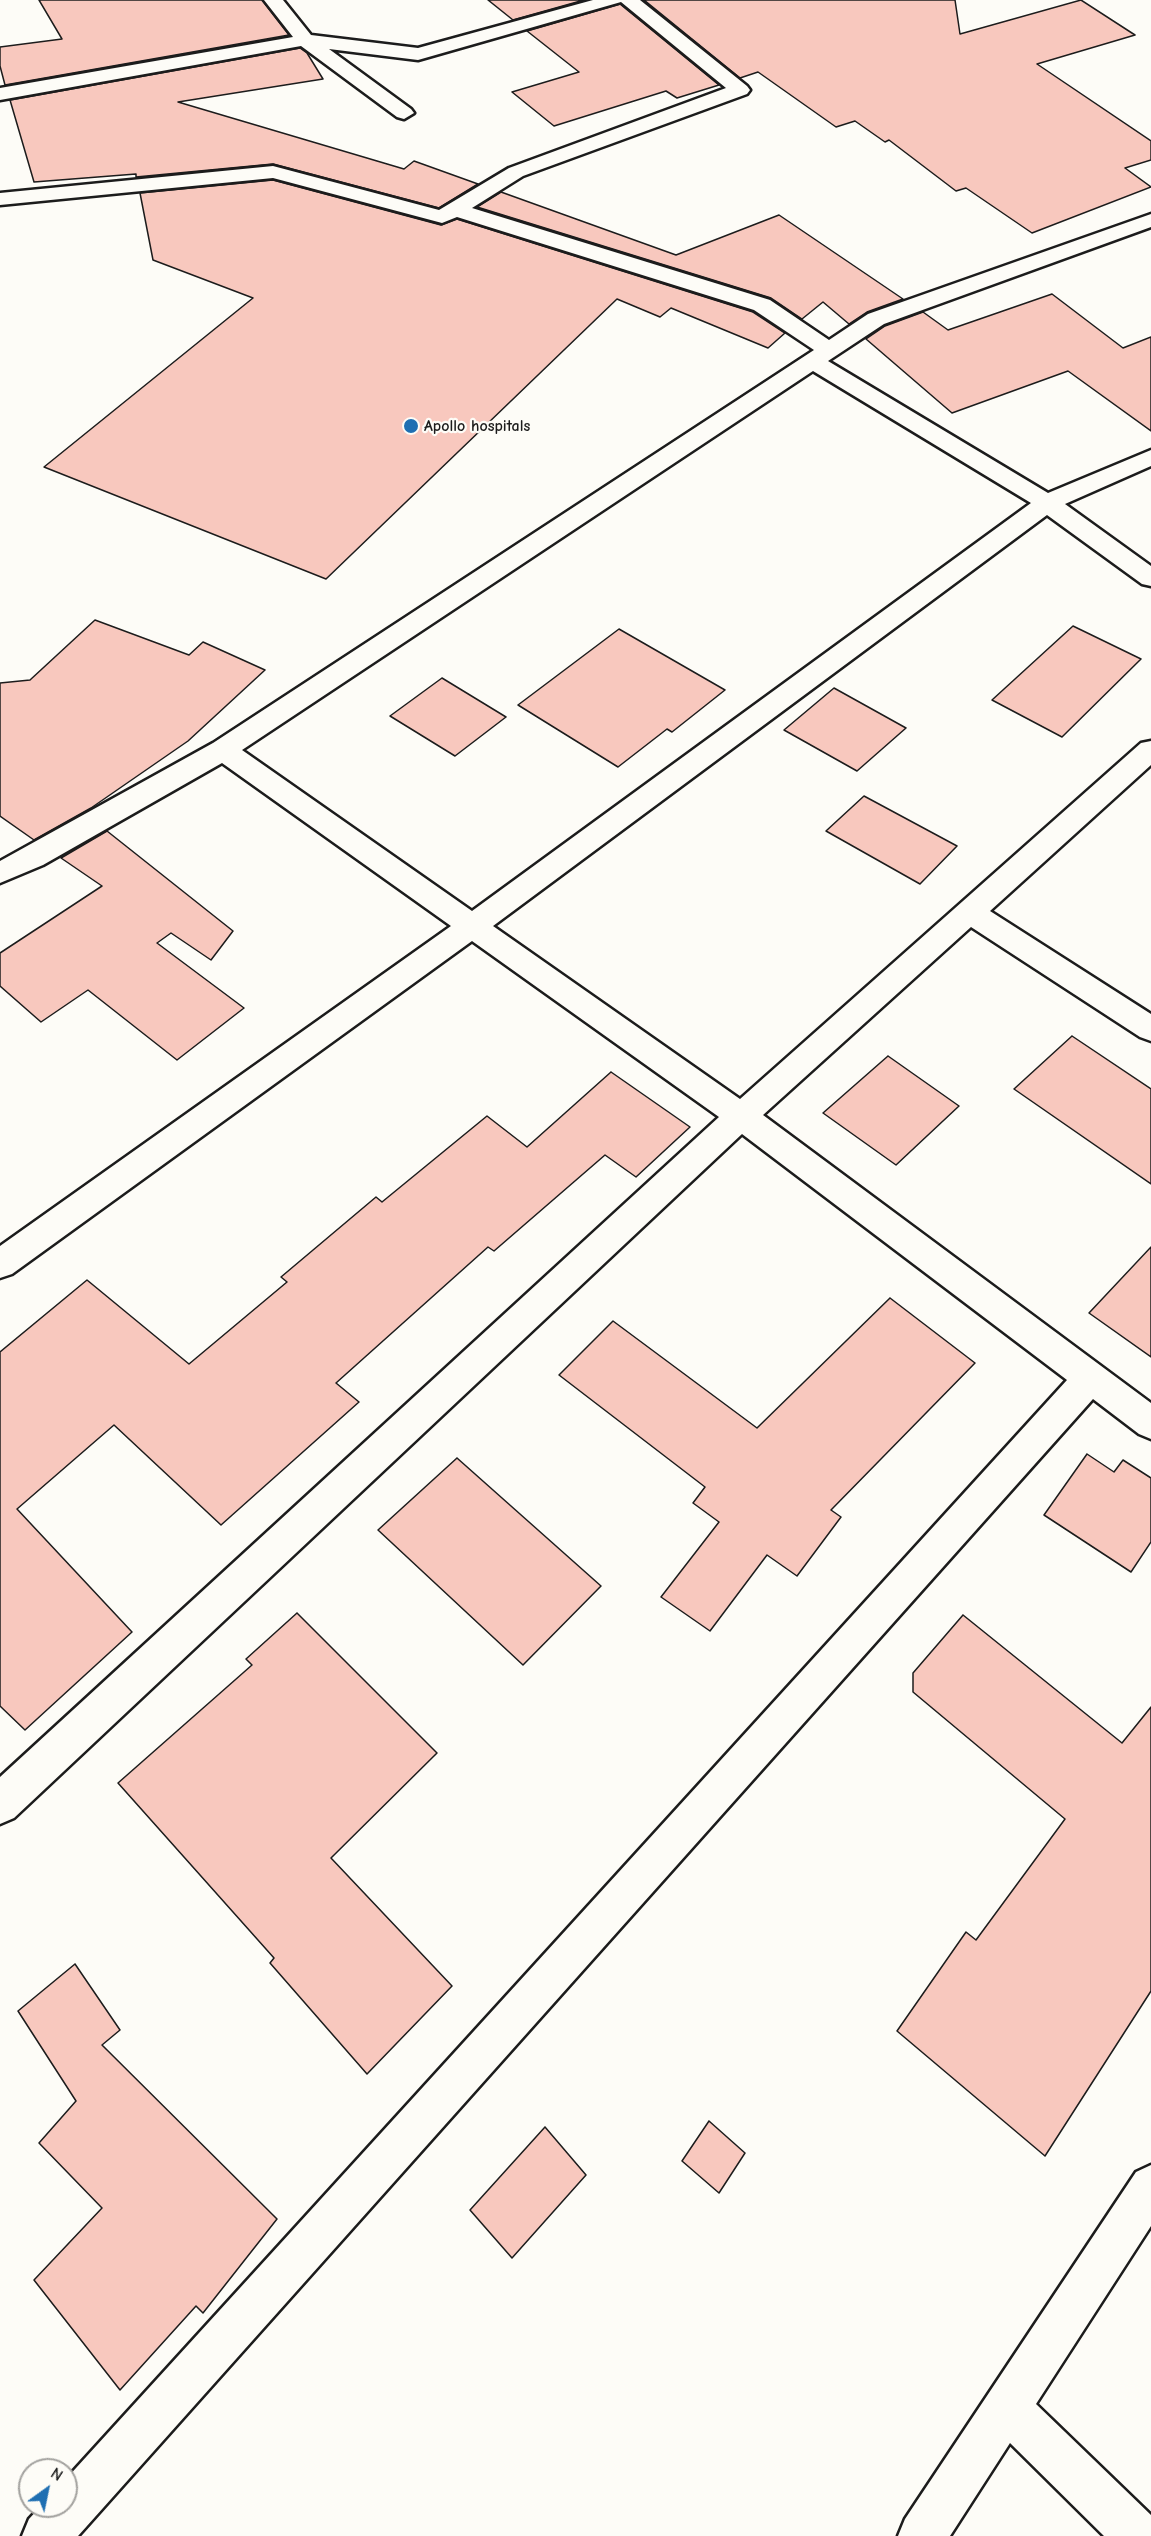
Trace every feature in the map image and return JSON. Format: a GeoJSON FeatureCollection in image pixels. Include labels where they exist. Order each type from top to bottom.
{"type":"FeatureCollection","features":[{"type":"Feature","properties":{"kind":"street"},"geometry":{"type":"LineString","coordinates":[[273,0],[305,40],[404,113]]}},
{"type":"Feature","properties":{"kind":"street"},"geometry":{"type":"LineString","coordinates":[[0,94],[305,40],[418,54],[613,0]]}},
{"type":"Feature","properties":{"kind":"street"},"geometry":{"type":"LineString","coordinates":[[0,199],[273,172],[442,217],[516,172],[740,90],[630,0]]}},
{"type":"Feature","properties":{"kind":"street"},"geometry":{"type":"LineString","coordinates":[[454,209],[762,305],[821,355],[1047,503],[1151,578]]}},
{"type":"Feature","properties":{"kind":"street"},"geometry":{"type":"LineString","coordinates":[[0,873],[33,858],[223,750],[876,319],[1151,220]]}},
{"type":"Feature","properties":{"kind":"street"},"geometry":{"type":"LineString","coordinates":[[0,1264],[472,926],[1047,503],[1151,458]]}},
{"type":"Feature","properties":{"kind":"street"},"geometry":{"type":"LineString","coordinates":[[223,750],[741,1116],[1151,1423]]}},
{"type":"Feature","properties":{"kind":"street"},"geometry":{"type":"LineString","coordinates":[[0,1804],[741,1116],[1151,750]]}},
{"type":"Feature","properties":{"kind":"street"},"geometry":{"type":"LineString","coordinates":[[970,912],[1151,1029]]}},
{"type":"Feature","properties":{"kind":"street"},"geometry":{"type":"LineString","coordinates":[[46,2536],[1090,1378]]}},
{"type":"Feature","properties":{"kind":"street"},"geometry":{"type":"LineString","coordinates":[[922,2536],[1151,2187]]}},
{"type":"Feature","properties":{"kind":"street"},"geometry":{"type":"LineString","coordinates":[[1006,2408],[1138,2536]]}},
{"type":"Feature","properties":{"kind":"building"},"geometry":{"type":"Polygon","coordinates":[[[39,0],[262,0],[289,35],[5,85],[0,66],[0,47],[62,39],[39,0]]]}},
{"type":"Feature","properties":{"kind":"building"},"geometry":{"type":"Polygon","coordinates":[[[488,0],[584,0],[513,20],[488,0]]]}},
{"type":"Feature","properties":{"kind":"building"},"geometry":{"type":"Polygon","coordinates":[[[644,0],[955,0],[960,34],[1081,0],[1135,35],[1037,64],[1151,141],[1151,160],[1125,168],[1151,187],[1032,233],[966,188],[956,191],[889,140],[885,142],[855,121],[836,127],[758,72],[740,78],[644,0]]]}},
{"type":"Feature","properties":{"kind":"building"},"geometry":{"type":"Polygon","coordinates":[[[620,4],[719,85],[677,98],[666,91],[554,126],[512,92],[579,72],[527,31],[620,4]]]}},
{"type":"Feature","properties":{"kind":"building"},"geometry":{"type":"Polygon","coordinates":[[[300,48],[307,53],[323,79],[178,102],[404,169],[414,161],[478,184],[439,208],[273,164],[136,177],[136,174],[34,182],[10,100],[300,48]]]}},
{"type":"Feature","properties":{"kind":"building"},"geometry":{"type":"Polygon","coordinates":[[[273,180],[441,225],[457,219],[753,312],[785,333],[768,348],[671,308],[660,317],[617,299],[326,579],[44,467],[253,298],[153,260],[140,193],[273,180]]]}},
{"type":"Feature","properties":{"kind":"building"},"geometry":{"type":"Polygon","coordinates":[[[501,192],[676,255],[779,215],[903,299],[867,312],[849,324],[823,302],[802,319],[771,298],[477,207],[501,192]]]}},
{"type":"Feature","properties":{"kind":"building"},"geometry":{"type":"Polygon","coordinates":[[[1052,294],[1123,348],[1151,337],[1151,431],[1068,371],[952,413],[866,339],[885,326],[923,312],[948,330],[1052,294]]]}},
{"type":"Feature","properties":{"kind":"building"},"geometry":{"type":"Polygon","coordinates":[[[95,620],[189,655],[203,642],[265,670],[188,741],[91,808],[34,840],[0,816],[0,683],[30,680],[95,620]]]}},
{"type":"Feature","properties":{"kind":"building"},"geometry":{"type":"Polygon","coordinates":[[[1073,626],[1141,659],[1062,737],[992,700],[1073,626]]]}},
{"type":"Feature","properties":{"kind":"building"},"geometry":{"type":"Polygon","coordinates":[[[619,629],[725,690],[672,732],[667,729],[618,767],[518,705],[619,629]]]}},
{"type":"Feature","properties":{"kind":"building"},"geometry":{"type":"Polygon","coordinates":[[[442,678],[506,717],[455,756],[390,716],[442,678]]]}},
{"type":"Feature","properties":{"kind":"building"},"geometry":{"type":"Polygon","coordinates":[[[834,688],[906,728],[857,771],[784,730],[834,688]]]}},
{"type":"Feature","properties":{"kind":"building"},"geometry":{"type":"Polygon","coordinates":[[[864,796],[957,846],[920,884],[826,831],[864,796]]]}},
{"type":"Feature","properties":{"kind":"building"},"geometry":{"type":"Polygon","coordinates":[[[107,831],[233,931],[211,960],[171,933],[157,943],[244,1008],[177,1060],[88,990],[41,1022],[0,986],[0,953],[102,886],[61,858],[107,831]]]}},
{"type":"Feature","properties":{"kind":"building"},"geometry":{"type":"Polygon","coordinates":[[[1072,1036],[1151,1089],[1151,1184],[1014,1089],[1072,1036]]]}},
{"type":"Feature","properties":{"kind":"building"},"geometry":{"type":"Polygon","coordinates":[[[888,1056],[959,1106],[896,1165],[823,1113],[888,1056]]]}},
{"type":"Feature","properties":{"kind":"building"},"geometry":{"type":"Polygon","coordinates":[[[611,1072],[690,1127],[636,1177],[605,1155],[494,1251],[488,1247],[336,1383],[359,1402],[221,1525],[114,1425],[17,1509],[132,1632],[25,1730],[0,1706],[0,1352],[87,1280],[189,1364],[287,1282],[281,1277],[376,1197],[382,1202],[487,1116],[527,1147],[611,1072]]]}},
{"type":"Feature","properties":{"kind":"building"},"geometry":{"type":"Polygon","coordinates":[[[1151,1247],[1151,1357],[1089,1313],[1151,1247]]]}},
{"type":"Feature","properties":{"kind":"building"},"geometry":{"type":"Polygon","coordinates":[[[890,1298],[975,1363],[831,1510],[841,1517],[797,1576],[767,1555],[710,1631],[661,1597],[719,1522],[693,1503],[705,1487],[559,1375],[613,1321],[757,1428],[890,1298]]]}},
{"type":"Feature","properties":{"kind":"building"},"geometry":{"type":"Polygon","coordinates":[[[1087,1454],[1114,1472],[1123,1460],[1151,1478],[1151,1542],[1131,1572],[1044,1515],[1087,1454]]]}},
{"type":"Feature","properties":{"kind":"building"},"geometry":{"type":"Polygon","coordinates":[[[457,1458],[601,1586],[523,1665],[378,1530],[457,1458]]]}},
{"type":"Feature","properties":{"kind":"building"},"geometry":{"type":"Polygon","coordinates":[[[297,1613],[437,1753],[331,1858],[452,1986],[367,2074],[270,1963],[274,1958],[118,1783],[252,1665],[246,1659],[297,1613]]]}},
{"type":"Feature","properties":{"kind":"building"},"geometry":{"type":"Polygon","coordinates":[[[963,1615],[1122,1743],[1151,1707],[1151,1991],[1045,2156],[897,2031],[966,1932],[976,1940],[1065,1819],[913,1692],[913,1673],[963,1615]]]}},
{"type":"Feature","properties":{"kind":"building"},"geometry":{"type":"Polygon","coordinates":[[[75,1964],[120,2030],[102,2045],[277,2219],[203,2313],[196,2306],[120,2390],[34,2280],[102,2208],[39,2143],[76,2101],[18,2011],[75,1964]]]}},
{"type":"Feature","properties":{"kind":"building"},"geometry":{"type":"Polygon","coordinates":[[[709,2121],[745,2153],[719,2193],[682,2161],[709,2121]]]}},
{"type":"Feature","properties":{"kind":"building"},"geometry":{"type":"Polygon","coordinates":[[[545,2127],[586,2175],[512,2258],[470,2210],[545,2127]]]}},
{"type":"Feature","properties":{"kind":"place","name":"Apollo hospitals"},"geometry":{"type":"Point","coordinates":[411,426]}}]}
